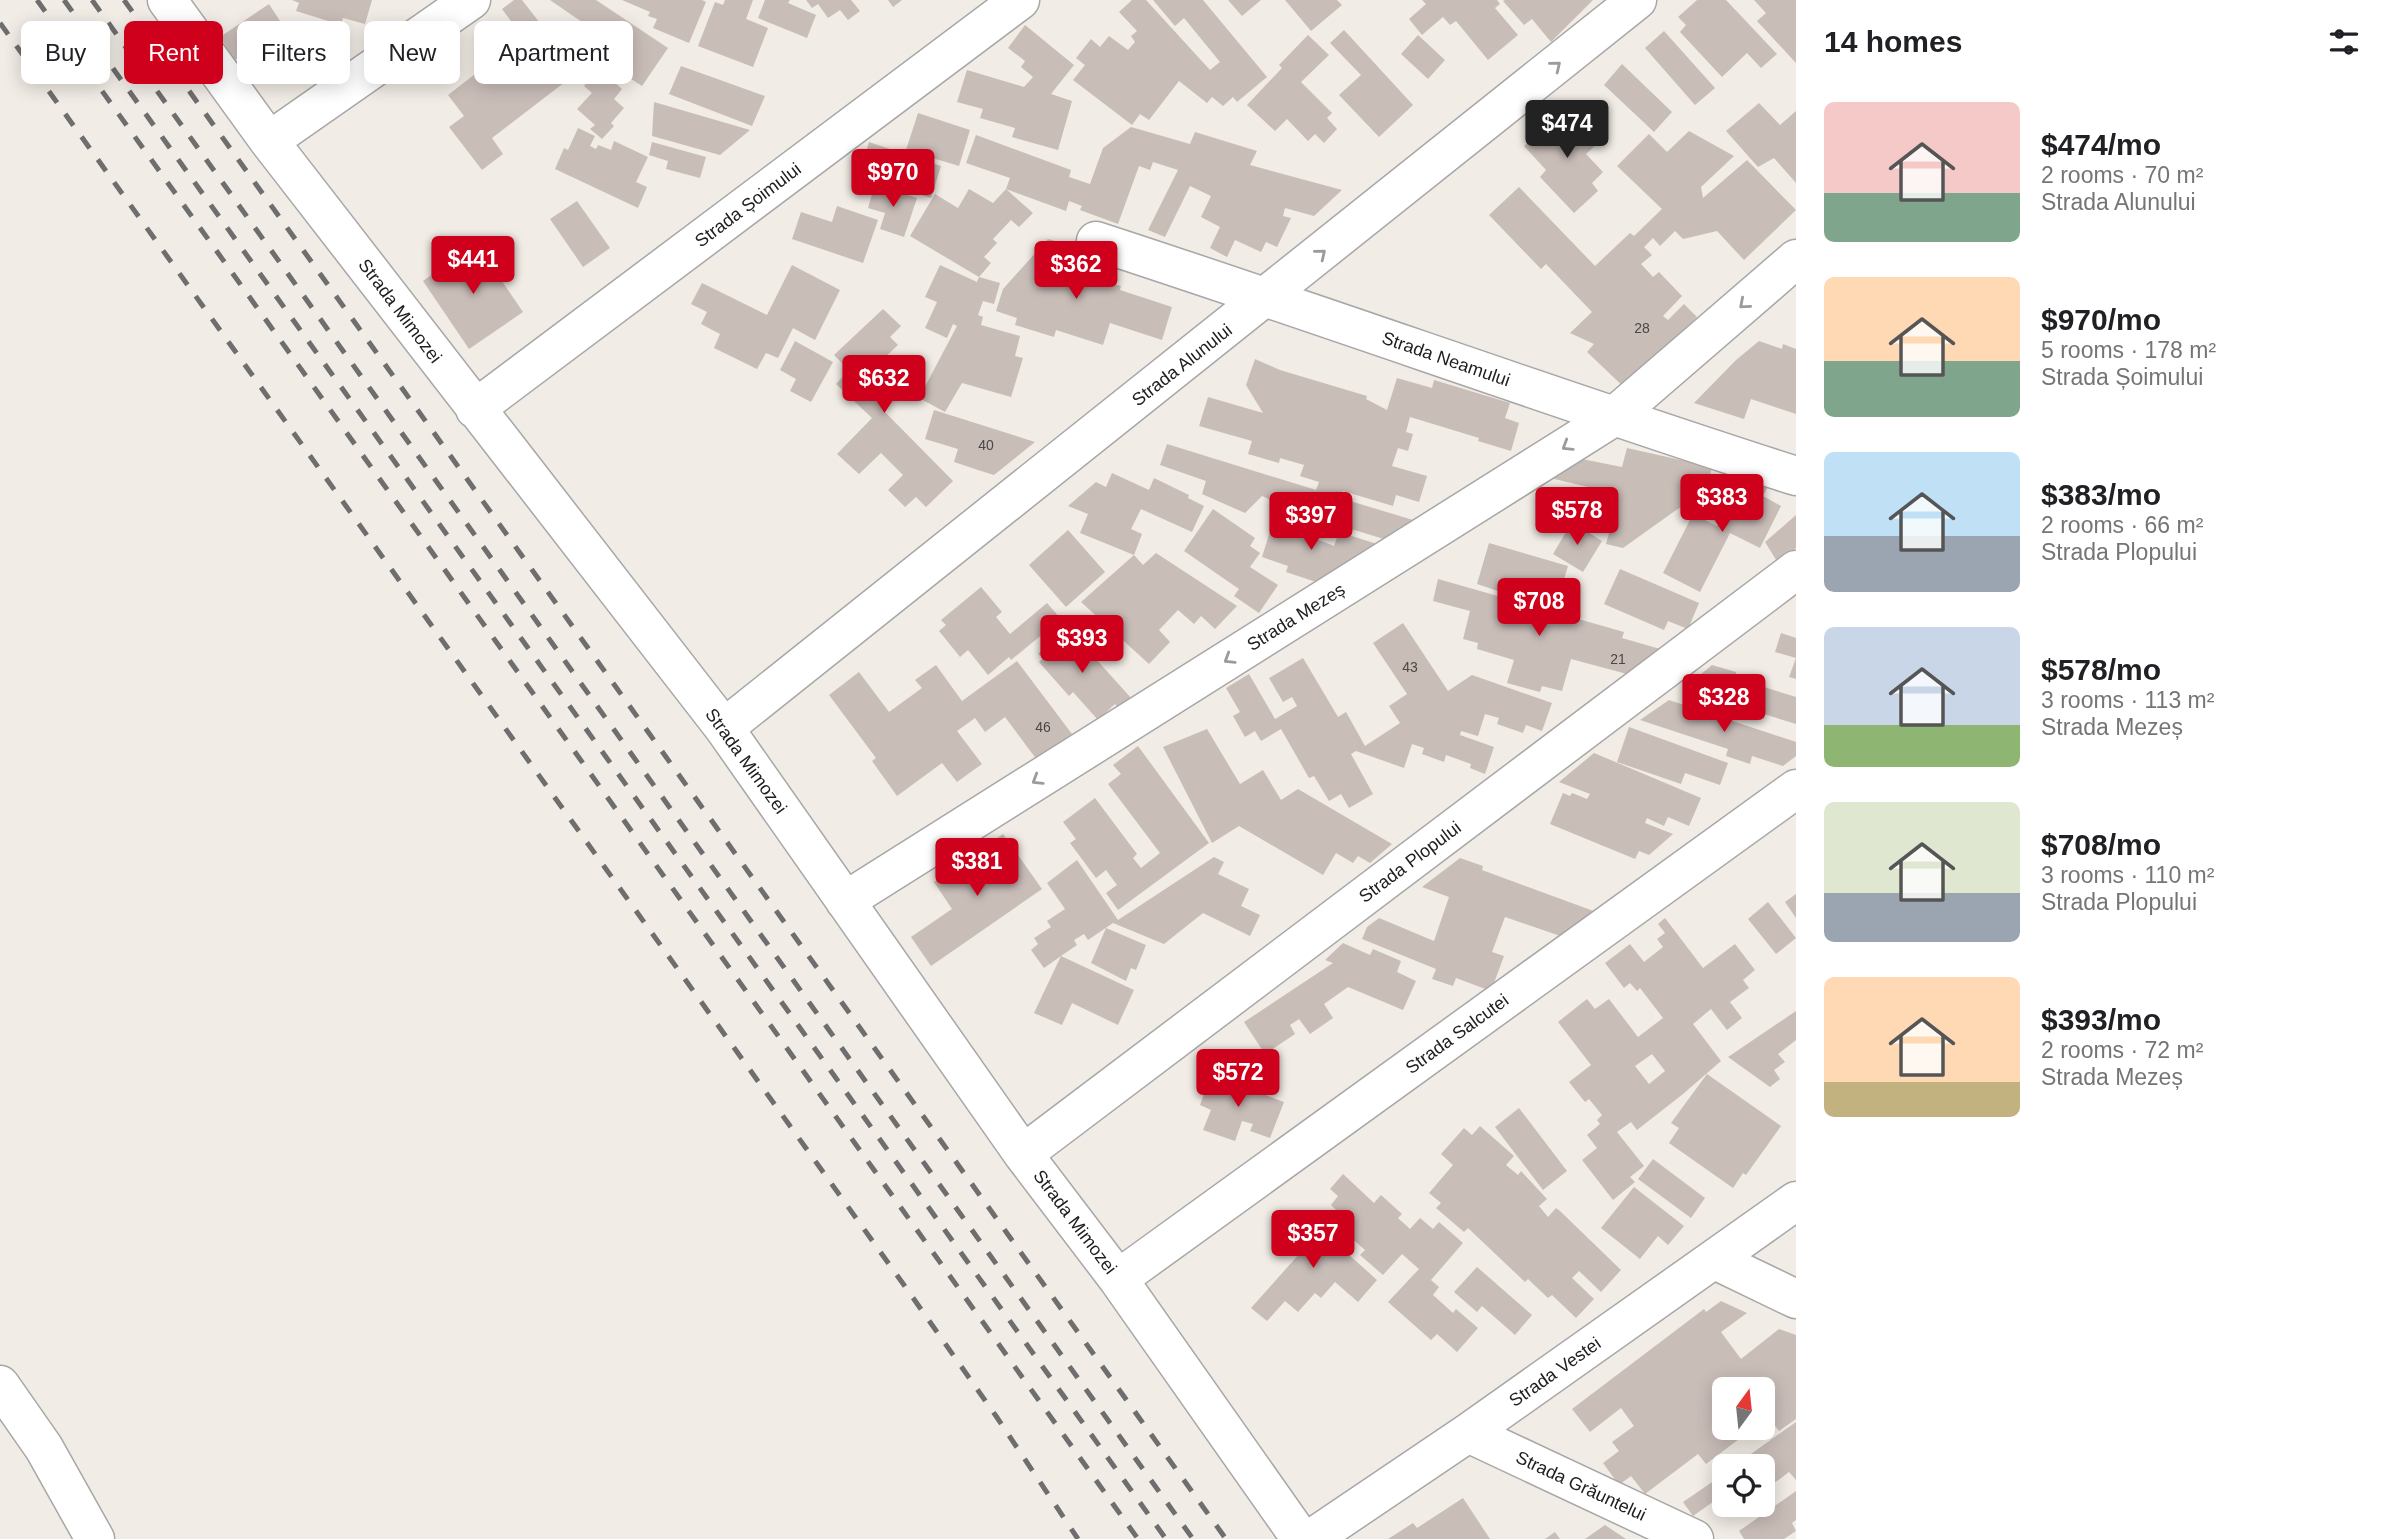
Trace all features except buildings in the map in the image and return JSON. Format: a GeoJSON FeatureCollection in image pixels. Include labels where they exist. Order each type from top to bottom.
{"type":"FeatureCollection","features":[{"type":"Feature","properties":{"kind":"street","name":"Strada Mimozei"},"geometry":{"type":"LineString","coordinates":[[167,0],[270,141],[475,409],[724,728],[1023,1154],[1118,1279],[1301,1539]]}},
{"type":"Feature","properties":{"kind":"street"},"geometry":{"type":"LineString","coordinates":[[270,141],[471,0]]}},
{"type":"Feature","properties":{"kind":"street","name":"Strada Șoimului"},"geometry":{"type":"LineString","coordinates":[[475,409],[1020,0]]}},
{"type":"Feature","properties":{"kind":"street","name":"Strada Alunului"},"geometry":{"type":"LineString","coordinates":[[724,728],[1268,297],[1637,0]]}},
{"type":"Feature","properties":{"kind":"street","name":"Strada Neamului"},"geometry":{"type":"LineString","coordinates":[[1096,241],[1268,297],[1612,418],[1796,477]]}},
{"type":"Feature","properties":{"kind":"street","name":"Strada Mezeș"},"geometry":{"type":"LineString","coordinates":[[845,901],[1612,418],[1796,259]]}},
{"type":"Feature","properties":{"kind":"street","name":"Strada Plopului"},"geometry":{"type":"LineString","coordinates":[[1023,1154],[1796,570]]}},
{"type":"Feature","properties":{"kind":"street","name":"Strada Salcutei"},"geometry":{"type":"LineString","coordinates":[[1118,1279],[1796,789]]}},
{"type":"Feature","properties":{"kind":"street","name":"Strada Vestei"},"geometry":{"type":"LineString","coordinates":[[1311,1539],[1468,1433],[1796,1201]]}},
{"type":"Feature","properties":{"kind":"street"},"geometry":{"type":"LineString","coordinates":[[1714,1260],[1796,1299]]}},
{"type":"Feature","properties":{"kind":"street"},"geometry":{"type":"LineString","coordinates":[[0,1385],[44,1448],[95,1539]]}},
{"type":"Feature","properties":{"kind":"street","name":"Strada Grăuntelui"},"geometry":{"type":"LineString","coordinates":[[1468,1433],[1694,1539]]}},
{"type":"Feature","properties":{"kind":"railway"},"geometry":{"type":"LineString","coordinates":[[37,0],[1138,1539]]}},
{"type":"Feature","properties":{"kind":"railway"},"geometry":{"type":"LineString","coordinates":[[64,0],[1166,1539]]}},
{"type":"Feature","properties":{"kind":"railway"},"geometry":{"type":"LineString","coordinates":[[92,0],[1193,1539]]}},
{"type":"Feature","properties":{"kind":"railway"},"geometry":{"type":"LineString","coordinates":[[124,0],[1226,1539]]}},
{"type":"Feature","properties":{"kind":"railway"},"geometry":{"type":"LineString","coordinates":[[0,23],[904,1285],[1078,1539]]}}]}
